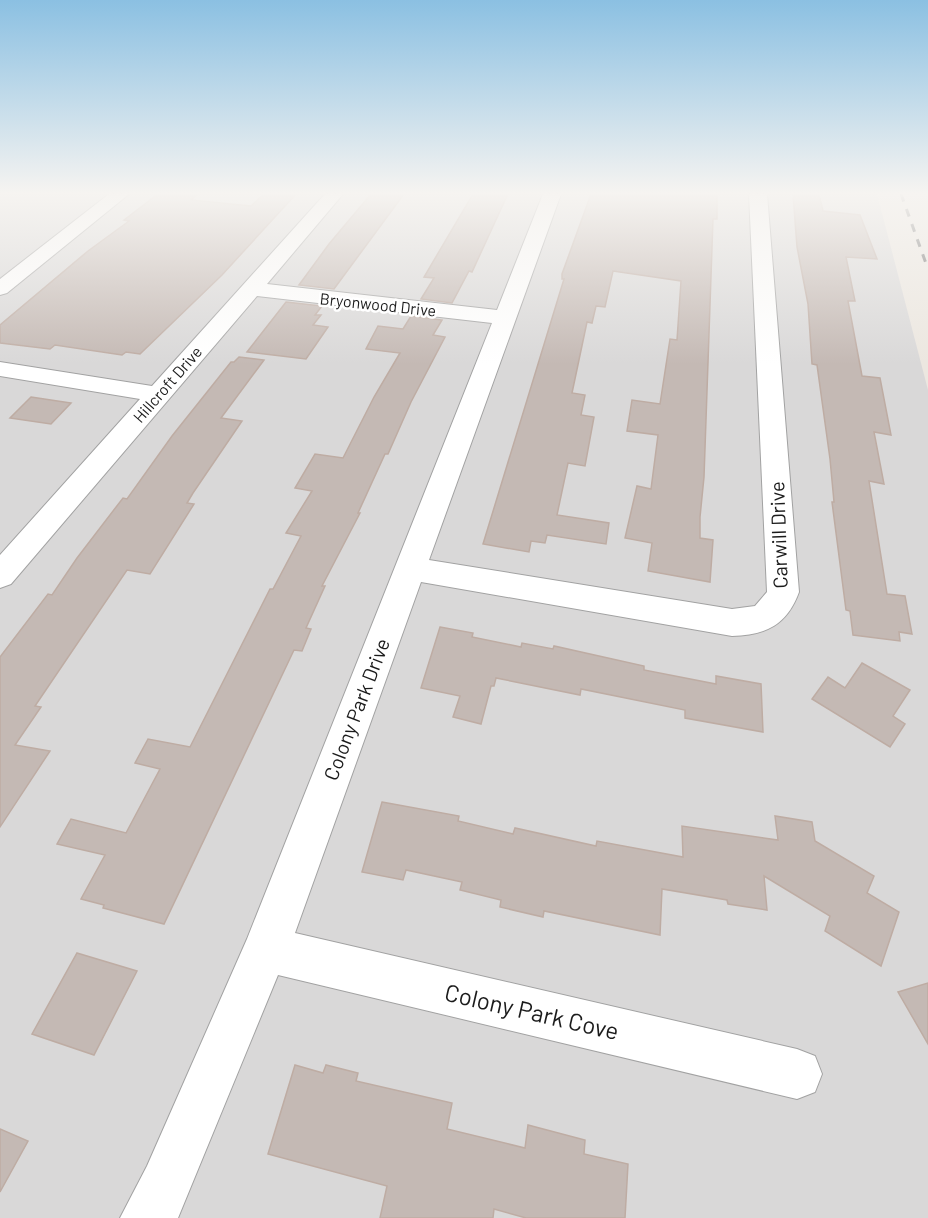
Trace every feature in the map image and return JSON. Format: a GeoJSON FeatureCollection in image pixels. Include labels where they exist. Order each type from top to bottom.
{"type":"FeatureCollection","features":[{"type":"Feature","properties":{"kind":"street"},"geometry":{"type":"LineString","coordinates":[[0,289],[48,251]]}},
{"type":"Feature","properties":{"kind":"street","name":"Hillcroft Drive"},"geometry":{"type":"LineString","coordinates":[[0,576],[157,394],[285,251]]}},
{"type":"Feature","properties":{"kind":"street","name":"Colony Park Drive"},"geometry":{"type":"LineString","coordinates":[[148,1218],[166,1185],[267,949],[530,251]]}},
{"type":"Feature","properties":{"kind":"street","name":"Carwill Drive"},"geometry":{"type":"LineString","coordinates":[[409,568],[722,622],[754,621],[775,610],[783,592],[762,251]]}},
{"type":"Feature","properties":{"kind":"street","name":"Bryonwood Drive"},"geometry":{"type":"LineString","coordinates":[[252,289],[505,318]]}},
{"type":"Feature","properties":{"kind":"street"},"geometry":{"type":"LineString","coordinates":[[0,369],[157,394]]}},
{"type":"Feature","properties":{"kind":"street","name":"Colony Park Cove"},"geometry":{"type":"LineString","coordinates":[[267,949],[797,1074]]}},
{"type":"Feature","properties":{"kind":"shaded area"},"geometry":{"type":"Polygon","coordinates":[[[0,251],[892,251],[928,390],[928,1218],[0,1218],[0,251]]]}},
{"type":"Feature","properties":{"kind":"building"},"geometry":{"type":"Polygon","coordinates":[[[88,251],[244,251],[140,354],[126,352],[122,355],[55,345],[50,349],[0,343],[0,325],[88,251]]]}},
{"type":"Feature","properties":{"kind":"building"},"geometry":{"type":"Polygon","coordinates":[[[324,251],[362,251],[334,289],[299,285],[324,251]]]}},
{"type":"Feature","properties":{"kind":"building"},"geometry":{"type":"Polygon","coordinates":[[[439,251],[482,251],[472,272],[469,271],[452,303],[421,299],[434,278],[424,277],[439,251]]]}},
{"type":"Feature","properties":{"kind":"building"},"geometry":{"type":"Polygon","coordinates":[[[570,251],[712,251],[704,477],[700,517],[700,538],[713,540],[710,582],[648,571],[652,543],[625,538],[637,486],[651,489],[658,435],[627,431],[632,400],[660,404],[670,339],[677,340],[681,281],[613,271],[605,307],[596,306],[592,323],[587,322],[572,393],[585,395],[581,415],[594,417],[585,466],[568,463],[557,515],[609,523],[606,544],[547,535],[545,543],[531,541],[529,552],[483,544],[564,279],[562,279],[570,251]]]}},
{"type":"Feature","properties":{"kind":"building"},"geometry":{"type":"Polygon","coordinates":[[[798,251],[874,251],[877,259],[846,257],[855,301],[848,301],[862,376],[880,378],[891,435],[874,432],[884,484],[869,481],[887,594],[905,596],[912,634],[899,632],[900,641],[853,635],[850,611],[846,610],[832,502],[834,502],[830,459],[817,365],[812,364],[808,304],[798,251]]]}},
{"type":"Feature","properties":{"kind":"building"},"geometry":{"type":"Polygon","coordinates":[[[286,302],[322,306],[315,315],[321,315],[313,325],[328,327],[306,359],[247,352],[286,302]]]}},
{"type":"Feature","properties":{"kind":"building"},"geometry":{"type":"Polygon","coordinates":[[[411,316],[442,320],[433,335],[445,337],[411,402],[388,454],[385,454],[358,513],[360,513],[322,586],[325,586],[306,628],[311,629],[302,651],[294,650],[164,924],[103,908],[104,905],[81,899],[105,855],[57,844],[71,819],[126,833],[160,769],[135,763],[148,739],[190,747],[270,589],[273,589],[301,536],[286,533],[312,491],[295,488],[315,454],[343,458],[374,397],[400,353],[366,349],[378,326],[403,329],[411,316]]]}},
{"type":"Feature","properties":{"kind":"building"},"geometry":{"type":"Polygon","coordinates":[[[239,357],[264,360],[221,418],[242,421],[193,493],[187,503],[194,504],[150,574],[127,570],[35,706],[41,707],[15,745],[50,751],[0,827],[0,657],[48,594],[52,595],[123,498],[127,499],[172,436],[231,362],[239,357]]]}},
{"type":"Feature","properties":{"kind":"building"},"geometry":{"type":"Polygon","coordinates":[[[31,397],[71,403],[51,424],[10,418],[31,397]]]}},
{"type":"Feature","properties":{"kind":"building"},"geometry":{"type":"Polygon","coordinates":[[[440,627],[473,633],[472,637],[521,647],[522,643],[553,649],[554,646],[644,666],[644,670],[716,684],[716,676],[761,684],[763,732],[685,718],[685,710],[581,689],[580,695],[496,678],[494,686],[491,686],[481,724],[453,717],[460,696],[421,688],[440,627]]]}},
{"type":"Feature","properties":{"kind":"building"},"geometry":{"type":"Polygon","coordinates":[[[862,663],[910,690],[893,716],[905,724],[890,747],[812,699],[828,677],[845,688],[862,663]]]}},
{"type":"Feature","properties":{"kind":"building"},"geometry":{"type":"Polygon","coordinates":[[[382,802],[459,816],[458,821],[513,834],[515,828],[596,846],[597,841],[683,857],[682,826],[778,840],[775,816],[812,822],[815,841],[874,876],[867,893],[899,912],[881,966],[825,931],[830,916],[764,876],[767,910],[728,904],[727,900],[662,889],[660,935],[544,911],[543,917],[500,907],[501,900],[460,890],[462,882],[406,870],[403,880],[362,872],[382,802]]]}},
{"type":"Feature","properties":{"kind":"building"},"geometry":{"type":"Polygon","coordinates":[[[77,953],[137,971],[94,1055],[32,1034],[77,953]]]}},
{"type":"Feature","properties":{"kind":"building"},"geometry":{"type":"Polygon","coordinates":[[[928,983],[928,1044],[898,992],[928,983]]]}},
{"type":"Feature","properties":{"kind":"building"},"geometry":{"type":"Polygon","coordinates":[[[295,1065],[323,1073],[326,1065],[358,1073],[356,1081],[452,1103],[447,1129],[525,1148],[528,1125],[585,1140],[584,1154],[628,1164],[625,1218],[526,1218],[494,1209],[493,1218],[380,1218],[387,1186],[268,1154],[295,1065]]]}},
{"type":"Feature","properties":{"kind":"building"},"geometry":{"type":"Polygon","coordinates":[[[0,1129],[28,1141],[0,1192],[0,1129]]]}},
{"type":"Feature","properties":{"kind":"railway"},"geometry":{"type":"LineString","coordinates":[[921,251],[928,269]]}}]}
